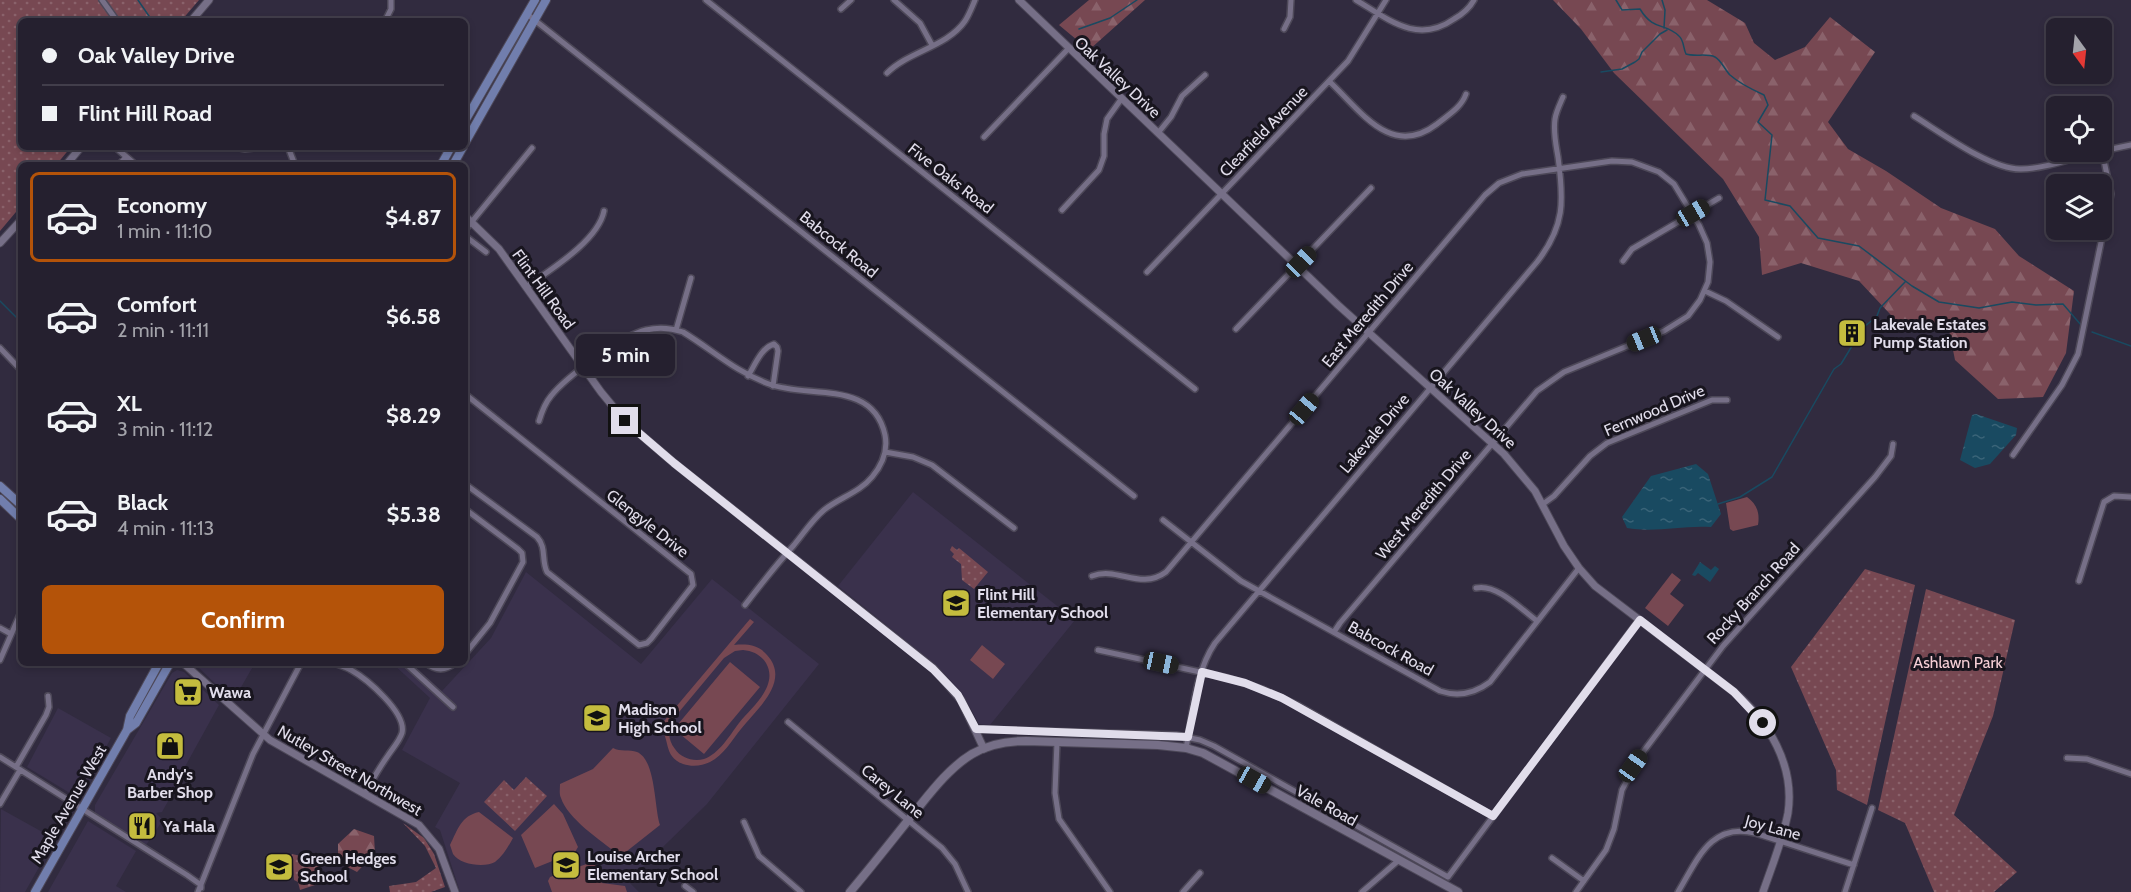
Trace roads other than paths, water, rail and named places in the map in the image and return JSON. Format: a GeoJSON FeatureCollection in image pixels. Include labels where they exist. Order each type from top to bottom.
{"type":"FeatureCollection","features":[{"type":"Feature","properties":{"kind":"main road"},"geometry":{"type":"LineString","coordinates":[[468,117],[535,0]]}},
{"type":"Feature","properties":{"kind":"main road"},"geometry":{"type":"LineString","coordinates":[[468,138],[546,0]]}},
{"type":"Feature","properties":{"kind":"main road"},"geometry":{"type":"LineString","coordinates":[[0,486],[18,503]]}},
{"type":"Feature","properties":{"kind":"main road"},"geometry":{"type":"LineString","coordinates":[[0,499],[18,516]]}},
{"type":"Feature","properties":{"kind":"main road","name":"Maple Avenue West"},"geometry":{"type":"LineString","coordinates":[[35,892],[127,730],[132,712],[157,666]]}},
{"type":"Feature","properties":{"kind":"main road","name":"Maple Avenue West"},"geometry":{"type":"LineString","coordinates":[[127,730],[136,723],[168,666]]}},
{"type":"Feature","properties":{"kind":"main road","name":"Vale Road"},"geometry":{"type":"LineString","coordinates":[[850,892],[954,768],[984,748],[1015,741],[1158,745],[1186,748],[1212,757],[1458,892]]}},
{"type":"Feature","properties":{"kind":"street"},"geometry":{"type":"LineString","coordinates":[[102,0],[115,18]]}},
{"type":"Feature","properties":{"kind":"street"},"geometry":{"type":"LineString","coordinates":[[196,18],[209,0]]}},
{"type":"Feature","properties":{"kind":"street"},"geometry":{"type":"LineString","coordinates":[[386,18],[391,9],[391,0]]}},
{"type":"Feature","properties":{"kind":"street","name":"Five Oaks Road"},"geometry":{"type":"LineString","coordinates":[[706,0],[1195,389]]}},
{"type":"Feature","properties":{"kind":"street"},"geometry":{"type":"LineString","coordinates":[[841,9],[851,0]]}},
{"type":"Feature","properties":{"kind":"street"},"geometry":{"type":"LineString","coordinates":[[894,0],[920,23],[932,45]]}},
{"type":"Feature","properties":{"kind":"street"},"geometry":{"type":"LineString","coordinates":[[887,73],[900,62],[960,27],[968,17],[975,0]]}},
{"type":"Feature","properties":{"kind":"street","name":"Oak Valley Drive"},"geometry":{"type":"LineString","coordinates":[[1019,0],[1369,333],[1492,443],[1526,478],[1579,568],[1607,596],[1734,692],[1754,711],[1772,735],[1781,753],[1787,776],[1789,800],[1785,824],[1763,892]]}},
{"type":"Feature","properties":{"kind":"street"},"geometry":{"type":"LineString","coordinates":[[1284,29],[1290,17],[1291,0]]}},
{"type":"Feature","properties":{"kind":"street"},"geometry":{"type":"LineString","coordinates":[[1356,0],[1405,28],[1431,30],[1448,24],[1466,11],[1474,0]]}},
{"type":"Feature","properties":{"kind":"street","name":"Clearfield Avenue"},"geometry":{"type":"LineString","coordinates":[[1147,272],[1348,61],[1386,0]]}},
{"type":"Feature","properties":{"kind":"street","name":"Babcock Road"},"geometry":{"type":"LineString","coordinates":[[526,14],[1134,496]]}},
{"type":"Feature","properties":{"kind":"street"},"geometry":{"type":"LineString","coordinates":[[984,137],[1068,49]]}},
{"type":"Feature","properties":{"kind":"street"},"geometry":{"type":"LineString","coordinates":[[1158,133],[1171,117],[1182,96],[1205,75]]}},
{"type":"Feature","properties":{"kind":"street"},"geometry":{"type":"LineString","coordinates":[[1329,81],[1378,128],[1399,136],[1413,136],[1428,131],[1460,105],[1466,94]]}},
{"type":"Feature","properties":{"kind":"street","name":"Lakevale Drive"},"geometry":{"type":"LineString","coordinates":[[1186,748],[1202,672],[1215,643],[1551,243],[1562,213],[1563,191],[1554,129],[1556,115],[1563,97]]}},
{"type":"Feature","properties":{"kind":"street"},"geometry":{"type":"LineString","coordinates":[[1062,210],[1099,170],[1104,156],[1107,119],[1122,99]]}},
{"type":"Feature","properties":{"kind":"street"},"geometry":{"type":"LineString","coordinates":[[1914,116],[1991,162],[2005,167],[2029,169],[2057,162]]}},
{"type":"Feature","properties":{"kind":"street"},"geometry":{"type":"LineString","coordinates":[[2112,149],[2131,145]]}},
{"type":"Feature","properties":{"kind":"street"},"geometry":{"type":"LineString","coordinates":[[468,219],[532,148]]}},
{"type":"Feature","properties":{"kind":"street"},"geometry":{"type":"LineString","coordinates":[[68,162],[78,150]]}},
{"type":"Feature","properties":{"kind":"street"},"geometry":{"type":"LineString","coordinates":[[118,150],[132,162]]}},
{"type":"Feature","properties":{"kind":"street"},"geometry":{"type":"LineString","coordinates":[[122,162],[126,157]]}},
{"type":"Feature","properties":{"kind":"street","name":"East Meredith Drive"},"geometry":{"type":"LineString","coordinates":[[1092,576],[1104,573],[1142,580],[1154,579],[1166,572],[1492,188],[1516,175],[1612,161],[1641,164],[1659,172],[1674,184],[1693,213]]}},
{"type":"Feature","properties":{"kind":"street"},"geometry":{"type":"LineString","coordinates":[[2013,454],[2062,385],[2079,354],[2111,194],[2104,162]]}},
{"type":"Feature","properties":{"kind":"street"},"geometry":{"type":"LineString","coordinates":[[1236,328],[1371,188]]}},
{"type":"Feature","properties":{"kind":"street"},"geometry":{"type":"LineString","coordinates":[[1623,261],[1632,249],[1719,198]]}},
{"type":"Feature","properties":{"kind":"street"},"geometry":{"type":"LineString","coordinates":[[526,286],[563,260],[582,243],[600,224],[603,211]]}},
{"type":"Feature","properties":{"kind":"street","name":"West Meredith Drive"},"geometry":{"type":"LineString","coordinates":[[1334,632],[1492,443],[1545,384],[1564,372],[1673,327],[1695,309],[1705,291],[1710,273],[1710,253],[1704,234],[1693,213]]}},
{"type":"Feature","properties":{"kind":"street","name":"Flint Hill Road"},"geometry":{"type":"LineString","coordinates":[[468,219],[499,249],[614,408],[639,434],[945,679],[961,700],[984,748]]}},
{"type":"Feature","properties":{"kind":"street"},"geometry":{"type":"LineString","coordinates":[[0,243],[18,223]]}},
{"type":"Feature","properties":{"kind":"street"},"geometry":{"type":"LineString","coordinates":[[468,238],[486,252]]}},
{"type":"Feature","properties":{"kind":"street"},"geometry":{"type":"LineString","coordinates":[[676,330],[692,278]]}},
{"type":"Feature","properties":{"kind":"street"},"geometry":{"type":"LineString","coordinates":[[1705,291],[1726,301],[1778,338]]}},
{"type":"Feature","properties":{"kind":"street"},"geometry":{"type":"LineString","coordinates":[[539,421],[541,412],[552,394],[568,379],[638,333],[656,328],[676,330],[693,338],[733,367],[773,386],[848,396],[863,402],[874,412],[882,425],[885,436],[885,452],[879,467],[869,480],[824,510],[745,604]]}},
{"type":"Feature","properties":{"kind":"street"},"geometry":{"type":"LineString","coordinates":[[748,376],[762,353],[768,346],[774,344],[778,351],[773,386]]}},
{"type":"Feature","properties":{"kind":"street"},"geometry":{"type":"LineString","coordinates":[[0,348],[18,367]]}},
{"type":"Feature","properties":{"kind":"street","name":"Glengyle Drive"},"geometry":{"type":"LineString","coordinates":[[468,396],[691,574],[693,585],[651,639],[644,645],[639,645],[547,572],[543,562],[544,548],[537,537],[468,486]]}},
{"type":"Feature","properties":{"kind":"street","name":"Fernwood Drive"},"geometry":{"type":"LineString","coordinates":[[1543,504],[1554,496],[1590,456],[1607,443],[1712,400],[1727,400]]}},
{"type":"Feature","properties":{"kind":"street","name":"Rocky Branch Road"},"geometry":{"type":"LineString","coordinates":[[1576,892],[1601,859],[1611,839],[1620,796],[1633,766],[1742,624],[1875,477],[1891,456],[1893,444]]}},
{"type":"Feature","properties":{"kind":"street"},"geometry":{"type":"LineString","coordinates":[[885,452],[913,457],[932,465],[1014,528]]}},
{"type":"Feature","properties":{"kind":"street"},"geometry":{"type":"LineString","coordinates":[[2079,581],[2104,502],[2114,496],[2131,497]]}},
{"type":"Feature","properties":{"kind":"street"},"geometry":{"type":"LineString","coordinates":[[468,510],[518,549],[522,553],[523,562],[490,623],[468,650]]}},
{"type":"Feature","properties":{"kind":"street","name":"Babcock Road"},"geometry":{"type":"LineString","coordinates":[[1163,519],[1229,572],[1259,591],[1440,691],[1461,694],[1476,691],[1490,682],[1579,568]]}},
{"type":"Feature","properties":{"kind":"street"},"geometry":{"type":"LineString","coordinates":[[1476,588],[1484,586],[1494,589],[1537,621]]}},
{"type":"Feature","properties":{"kind":"street"},"geometry":{"type":"LineString","coordinates":[[0,660],[18,619]]}},
{"type":"Feature","properties":{"kind":"street"},"geometry":{"type":"LineString","coordinates":[[1444,884],[1640,620]]}},
{"type":"Feature","properties":{"kind":"street"},"geometry":{"type":"LineString","coordinates":[[0,628],[12,634]]}},
{"type":"Feature","properties":{"kind":"street"},"geometry":{"type":"LineString","coordinates":[[1098,650],[1245,683],[1290,702],[1493,816]]}},
{"type":"Feature","properties":{"kind":"street","name":"Nutley Street Northwest"},"geometry":{"type":"LineString","coordinates":[[186,666],[263,735],[416,823],[427,832],[444,859],[454,892]]}},
{"type":"Feature","properties":{"kind":"street"},"geometry":{"type":"LineString","coordinates":[[0,757],[82,809],[200,890],[263,735],[300,666]]}},
{"type":"Feature","properties":{"kind":"street"},"geometry":{"type":"LineString","coordinates":[[342,666],[365,680],[394,708],[401,721],[402,729],[398,741],[365,793]]}},
{"type":"Feature","properties":{"kind":"street"},"geometry":{"type":"LineString","coordinates":[[408,666],[453,707]]}},
{"type":"Feature","properties":{"kind":"street"},"geometry":{"type":"LineString","coordinates":[[430,666],[443,670],[450,666]]}},
{"type":"Feature","properties":{"kind":"street"},"geometry":{"type":"LineString","coordinates":[[0,804],[46,715],[48,696]]}},
{"type":"Feature","properties":{"kind":"street","name":"Carey Lane"},"geometry":{"type":"LineString","coordinates":[[788,722],[909,820],[951,858],[968,892]]}},
{"type":"Feature","properties":{"kind":"street"},"geometry":{"type":"LineString","coordinates":[[976,729],[1188,737],[1214,746],[1448,877]]}},
{"type":"Feature","properties":{"kind":"street"},"geometry":{"type":"LineString","coordinates":[[1056,741],[1055,803],[1059,819],[1110,892]]}},
{"type":"Feature","properties":{"kind":"street"},"geometry":{"type":"LineString","coordinates":[[2067,758],[2087,759],[2131,774]]}},
{"type":"Feature","properties":{"kind":"street"},"geometry":{"type":"LineString","coordinates":[[1845,892],[1872,808]]}},
{"type":"Feature","properties":{"kind":"street"},"geometry":{"type":"LineString","coordinates":[[744,822],[759,856],[801,892]]}},
{"type":"Feature","properties":{"kind":"street","name":"Joy Lane"},"geometry":{"type":"LineString","coordinates":[[1678,892],[1707,847],[1725,833],[1744,830],[1854,865]]}},
{"type":"Feature","properties":{"kind":"street"},"geometry":{"type":"LineString","coordinates":[[1552,858],[1584,881]]}},
{"type":"Feature","properties":{"kind":"street"},"geometry":{"type":"LineString","coordinates":[[1362,892],[1399,860]]}},
{"type":"Feature","properties":{"kind":"street"},"geometry":{"type":"LineString","coordinates":[[1183,892],[1200,873]]}},
{"type":"Feature","properties":{"kind":"street"},"geometry":{"type":"LineString","coordinates":[[685,886],[693,892]]}},
{"type":"Feature","properties":{"kind":"water"},"geometry":{"type":"Polygon","coordinates":[[[1976,414],[2017,428],[2016,435],[1990,464],[1975,468],[1960,460],[1972,415],[1976,414]]]}},
{"type":"Feature","properties":{"kind":"water"},"geometry":{"type":"Polygon","coordinates":[[[1696,464],[1708,474],[1721,514],[1711,527],[1648,530],[1627,528],[1622,517],[1651,476],[1696,464]]]}},
{"type":"Feature","properties":{"kind":"water"},"geometry":{"type":"Polygon","coordinates":[[[1700,562],[1711,570],[1715,566],[1719,569],[1710,582],[1698,573],[1695,576],[1692,575],[1700,562]]]}},
{"type":"Feature","properties":{"kind":"waterway"},"geometry":{"type":"LineString","coordinates":[[138,0],[150,18]]}},
{"type":"Feature","properties":{"kind":"waterway"},"geometry":{"type":"LineString","coordinates":[[1079,29],[1110,18],[1137,0]]}},
{"type":"Feature","properties":{"kind":"waterway"},"geometry":{"type":"LineString","coordinates":[[1616,0],[1622,10],[1640,9],[1650,21],[1674,32],[1682,40],[1686,54],[1715,57],[1734,78],[1764,95],[1768,105],[1758,122],[1772,135],[1765,200],[1790,206],[1818,238],[1859,246],[1912,286],[1939,302],[1979,308],[2012,302],[2036,305],[2063,304],[2081,325]]}},
{"type":"Feature","properties":{"kind":"waterway"},"geometry":{"type":"LineString","coordinates":[[1662,0],[1665,10],[1664,28]]}},
{"type":"Feature","properties":{"kind":"waterway"},"geometry":{"type":"LineString","coordinates":[[1601,72],[1622,69],[1635,62],[1642,52],[1667,30]]}},
{"type":"Feature","properties":{"kind":"waterway"},"geometry":{"type":"LineString","coordinates":[[1718,504],[1740,497],[1772,477],[1834,369],[1841,364],[1863,328],[1877,316],[1880,308],[1905,282]]}},
{"type":"Feature","properties":{"kind":"waterway"},"geometry":{"type":"LineString","coordinates":[[0,301],[18,319]]}},
{"type":"Feature","properties":{"kind":"waterway"},"geometry":{"type":"LineString","coordinates":[[2092,332],[2131,346]]}},
{"type":"Feature","properties":{"kind":"place","name":"Lakevale Estates Pump Station"},"geometry":{"type":"Point","coordinates":[1852,333]}},
{"type":"Feature","properties":{"kind":"place","name":"Flint Hill Elementary School"},"geometry":{"type":"Point","coordinates":[956,603]}},
{"type":"Feature","properties":{"kind":"place","name":"Wawa"},"geometry":{"type":"Point","coordinates":[188,692]}},
{"type":"Feature","properties":{"kind":"place","name":"Madison High School"},"geometry":{"type":"Point","coordinates":[597,718]}},
{"type":"Feature","properties":{"kind":"place","name":"Andy's Barber Shop"},"geometry":{"type":"Point","coordinates":[170,746]}},
{"type":"Feature","properties":{"kind":"place","name":"Ya Hala"},"geometry":{"type":"Point","coordinates":[142,826]}},
{"type":"Feature","properties":{"kind":"place","name":"Louise Archer Elementary School"},"geometry":{"type":"Point","coordinates":[566,865]}},
{"type":"Feature","properties":{"kind":"place","name":"Green Hedges School"},"geometry":{"type":"Point","coordinates":[279,867]}},
{"type":"Feature","properties":{"kind":"park label","name":"Ashlawn Park"},"geometry":{"type":"Point","coordinates":[1958,662]}}]}
